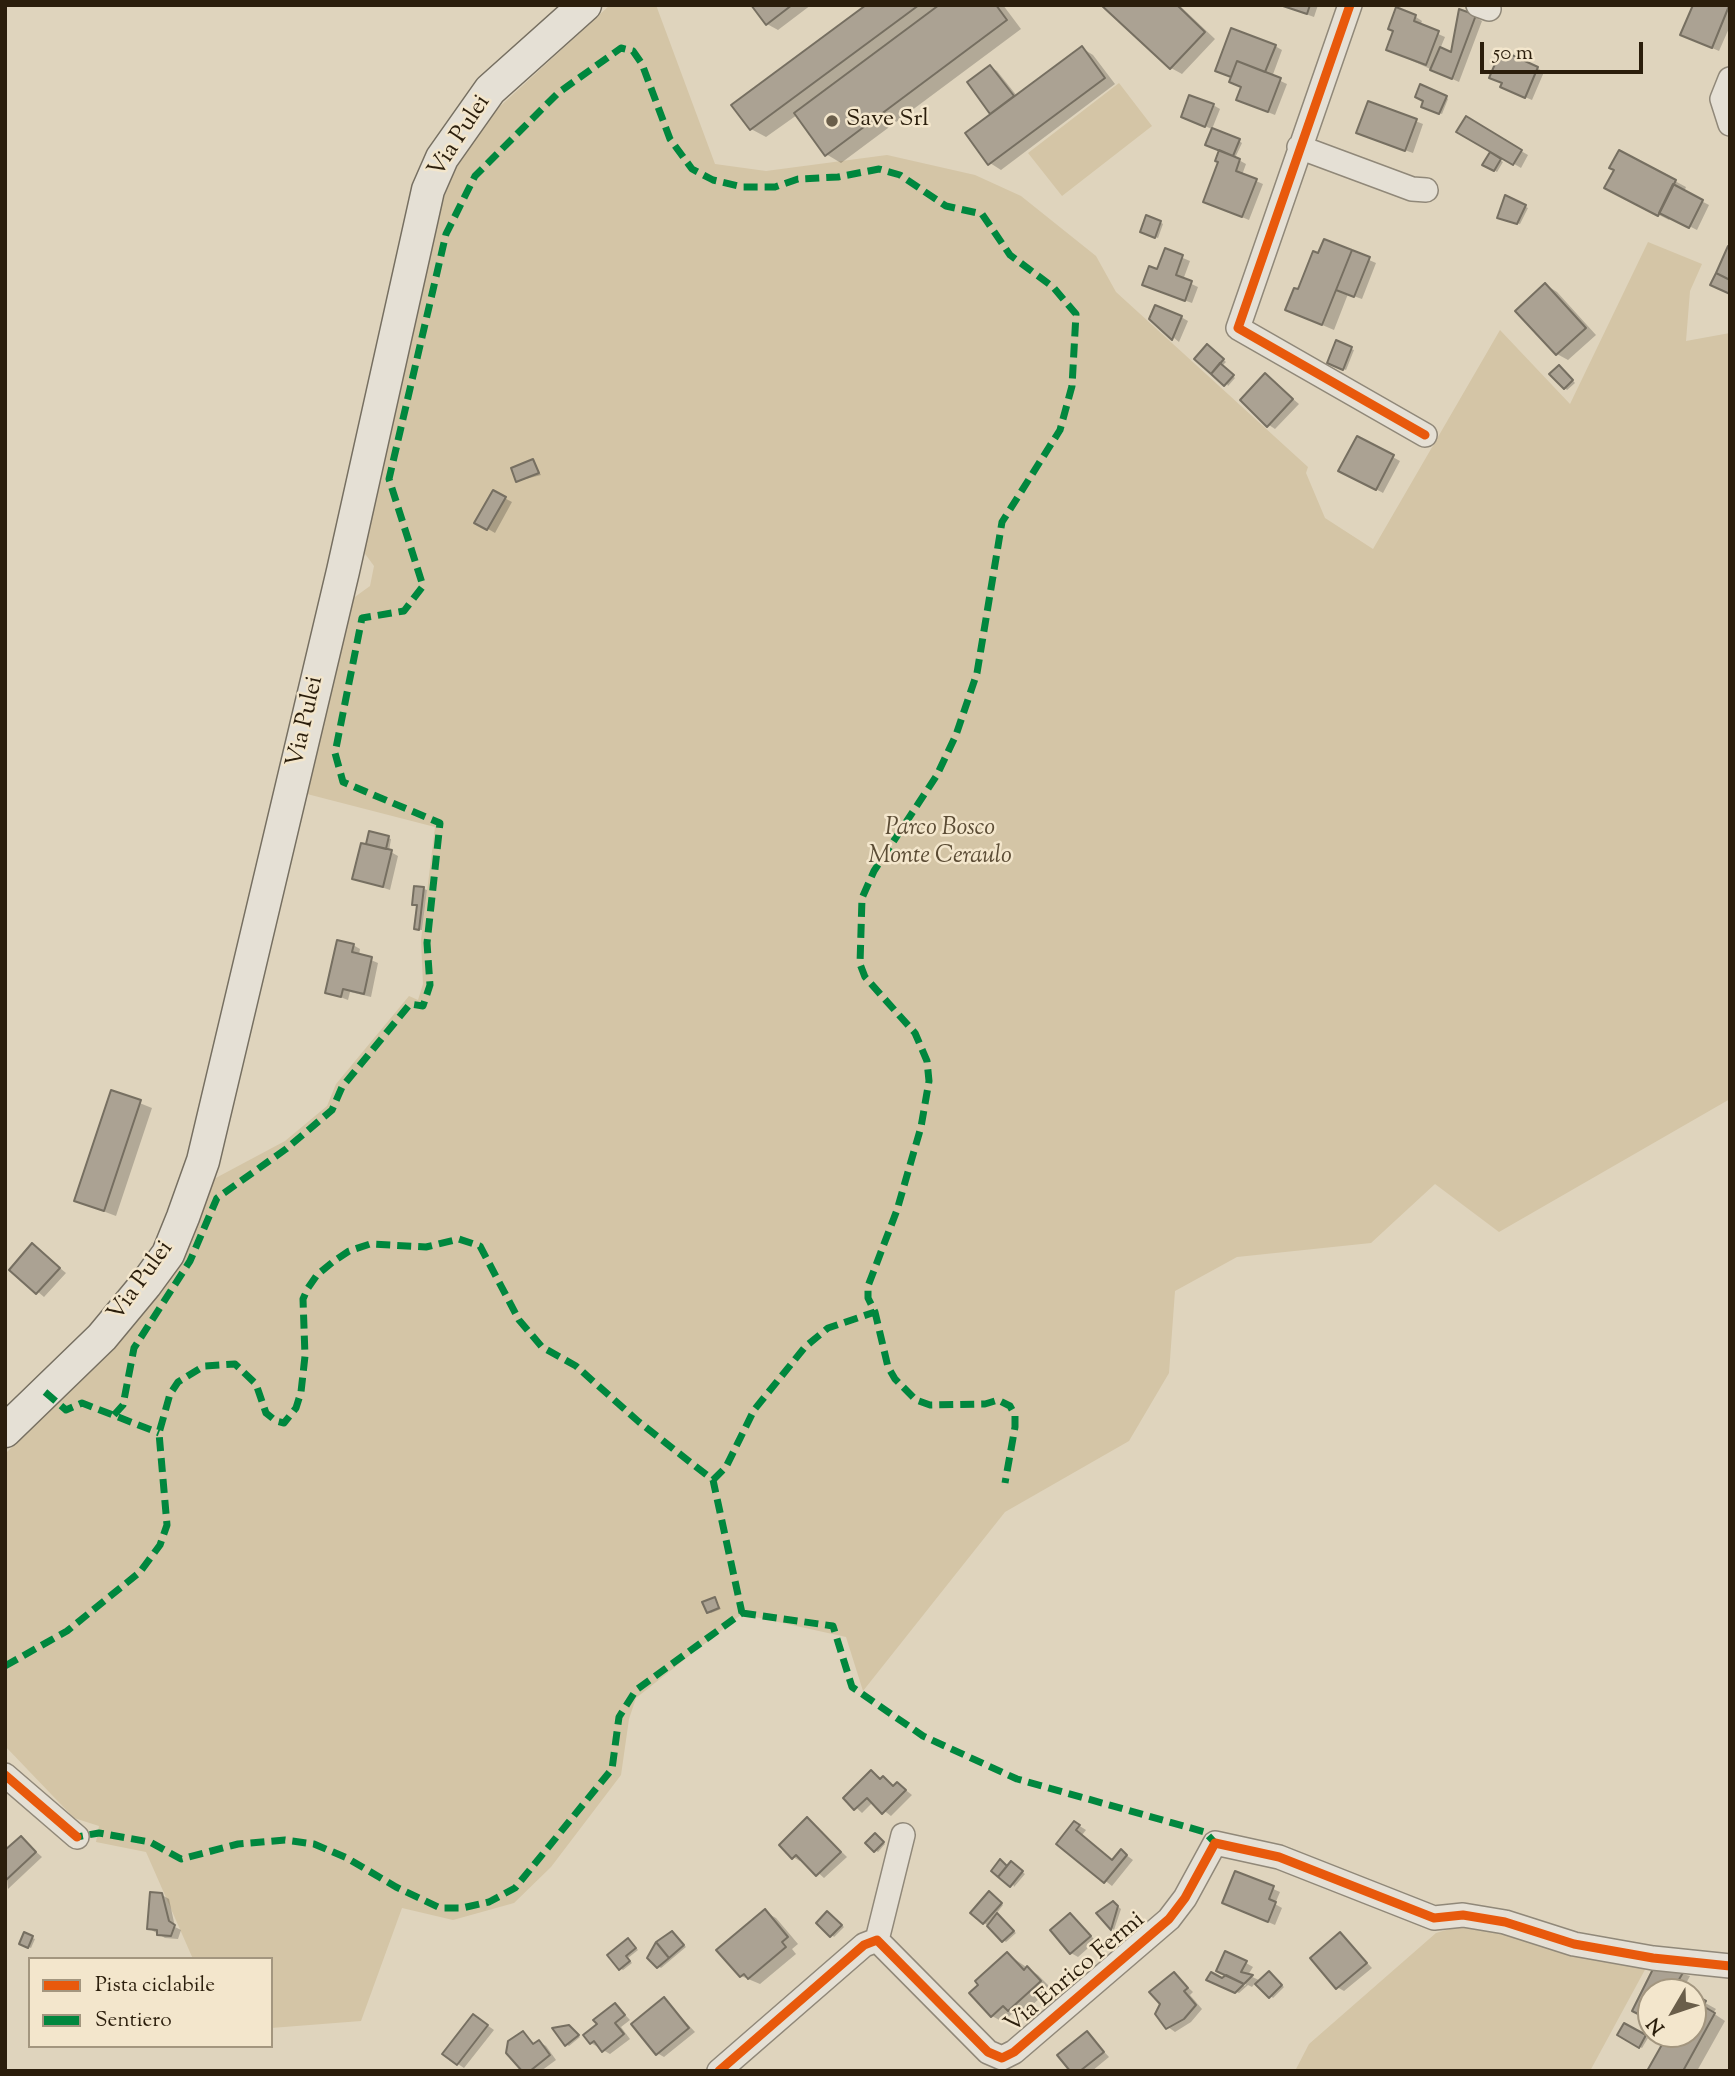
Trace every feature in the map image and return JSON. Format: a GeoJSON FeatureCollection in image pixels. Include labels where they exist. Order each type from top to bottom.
{"type":"FeatureCollection","features":[{"type":"Feature","properties":{"kind":"main road","name":"Via Pulei"},"geometry":{"type":"LineString","coordinates":[[5,1431],[111,1326],[168,1254],[203,1161],[340,584],[428,190],[442,158],[490,90],[556,19],[585,5]]}},
{"type":"Feature","properties":{"kind":"street"},"geometry":{"type":"LineString","coordinates":[[1350,5],[1238,327],[1425,435]]}},
{"type":"Feature","properties":{"kind":"street"},"geometry":{"type":"LineString","coordinates":[[1730,79],[1722,99],[1730,124]]}},
{"type":"Feature","properties":{"kind":"street"},"geometry":{"type":"LineString","coordinates":[[1299,147],[1412,189],[1426,190]]}},
{"type":"Feature","properties":{"kind":"street"},"geometry":{"type":"LineString","coordinates":[[5,1774],[77,1837]]}},
{"type":"Feature","properties":{"kind":"street"},"geometry":{"type":"LineString","coordinates":[[719,2071],[864,1945],[877,1940],[904,1835]]}},
{"type":"Feature","properties":{"kind":"street","name":"Via Enrico Fermi"},"geometry":{"type":"LineString","coordinates":[[877,1940],[981,2046],[1002,2058],[1014,2052],[1169,1919],[1185,1898],[1215,1843],[1279,1857],[1434,1918],[1463,1915],[1505,1922],[1574,1944],[1653,1958],[1730,1966]]}},
{"type":"Feature","properties":{"kind":"green space","name":"Parco Bosco Monte Ceraulo"},"geometry":{"type":"Polygon","coordinates":[[[610,5],[656,5],[715,164],[766,171],[887,155],[975,175],[1021,196],[1096,256],[1116,292],[1308,467],[1306,473],[1325,518],[1373,549],[1500,330],[1570,404],[1648,242],[1702,264],[1690,291],[1686,341],[1730,333],[1730,1099],[1499,1232],[1435,1184],[1371,1243],[1237,1257],[1175,1291],[1169,1373],[1129,1441],[1005,1512],[863,1691],[846,1637],[742,1614],[636,1698],[629,1719],[621,1775],[551,1867],[514,1903],[453,1920],[402,1908],[361,2021],[273,2028],[273,1957],[192,1957],[146,1852],[96,1842],[99,1826],[74,1818],[5,1746],[5,1454],[131,1329],[164,1287],[187,1250],[212,1180],[285,1141],[327,1106],[336,1084],[409,996],[418,1000],[423,984],[421,940],[435,827],[307,794],[352,599],[370,586],[374,566],[363,551],[439,214],[462,150],[482,123],[610,5]]]}},
{"type":"Feature","properties":{"kind":"green space"},"geometry":{"type":"Polygon","coordinates":[[[1119,83],[1152,126],[1062,196],[1028,153],[1119,83]]]}},
{"type":"Feature","properties":{"kind":"green space"},"geometry":{"type":"Polygon","coordinates":[[[1460,1926],[1499,1928],[1647,1966],[1640,1978],[1637,1978],[1637,1984],[1590,2071],[1295,2071],[1309,2044],[1436,1933],[1460,1926]]]}},
{"type":"Feature","properties":{"kind":"building"},"geometry":{"type":"Polygon","coordinates":[[[751,5],[792,5],[766,25],[751,5]]]}},
{"type":"Feature","properties":{"kind":"building"},"geometry":{"type":"Polygon","coordinates":[[[866,5],[919,5],[750,130],[731,105],[866,5]]]}},
{"type":"Feature","properties":{"kind":"building"},"geometry":{"type":"Polygon","coordinates":[[[939,5],[996,5],[1007,20],[825,156],[794,113],[939,5]]]}},
{"type":"Feature","properties":{"kind":"building"},"geometry":{"type":"Polygon","coordinates":[[[1101,5],[1177,5],[1205,32],[1170,69],[1101,5]]]}},
{"type":"Feature","properties":{"kind":"building"},"geometry":{"type":"Polygon","coordinates":[[[1280,5],[1310,5],[1307,14],[1280,5]]]}},
{"type":"Feature","properties":{"kind":"building"},"geometry":{"type":"Polygon","coordinates":[[[1693,5],[1729,6],[1712,48],[1680,35],[1693,5]]]}},
{"type":"Feature","properties":{"kind":"building"},"geometry":{"type":"Polygon","coordinates":[[[1396,7],[1416,15],[1414,21],[1439,31],[1426,65],[1386,50],[1393,31],[1388,29],[1396,7]]]}},
{"type":"Feature","properties":{"kind":"building"},"geometry":{"type":"Polygon","coordinates":[[[1459,9],[1476,15],[1452,79],[1430,70],[1440,47],[1451,52],[1459,9]]]}},
{"type":"Feature","properties":{"kind":"building"},"geometry":{"type":"Polygon","coordinates":[[[1231,28],[1276,45],[1265,72],[1237,61],[1231,77],[1215,71],[1231,28]]]}},
{"type":"Feature","properties":{"kind":"building"},"geometry":{"type":"Polygon","coordinates":[[[1082,46],[1105,78],[988,165],[965,133],[1082,46]]]}},
{"type":"Feature","properties":{"kind":"building"},"geometry":{"type":"Polygon","coordinates":[[[1501,50],[1538,67],[1525,98],[1500,87],[1502,83],[1489,78],[1501,50]]]}},
{"type":"Feature","properties":{"kind":"building"},"geometry":{"type":"Polygon","coordinates":[[[1237,61],[1281,78],[1268,112],[1236,100],[1241,87],[1229,82],[1237,61]]]}},
{"type":"Feature","properties":{"kind":"building"},"geometry":{"type":"Polygon","coordinates":[[[990,65],[1014,96],[990,114],[967,82],[990,65]]]}},
{"type":"Feature","properties":{"kind":"building"},"geometry":{"type":"Polygon","coordinates":[[[1420,84],[1447,96],[1439,114],[1421,107],[1423,101],[1415,97],[1420,84]]]}},
{"type":"Feature","properties":{"kind":"building"},"geometry":{"type":"Polygon","coordinates":[[[1189,95],[1214,104],[1205,127],[1181,117],[1189,95]]]}},
{"type":"Feature","properties":{"kind":"building"},"geometry":{"type":"Polygon","coordinates":[[[1368,101],[1417,119],[1405,151],[1356,133],[1368,101]]]}},
{"type":"Feature","properties":{"kind":"building"},"geometry":{"type":"Polygon","coordinates":[[[1466,116],[1522,150],[1513,165],[1456,132],[1466,116]]]}},
{"type":"Feature","properties":{"kind":"building"},"geometry":{"type":"Polygon","coordinates":[[[1212,128],[1240,139],[1233,156],[1205,145],[1212,128]]]}},
{"type":"Feature","properties":{"kind":"building"},"geometry":{"type":"Polygon","coordinates":[[[1219,150],[1240,159],[1236,171],[1257,179],[1242,217],[1203,202],[1218,162],[1215,161],[1219,150]]]}},
{"type":"Feature","properties":{"kind":"building"},"geometry":{"type":"Polygon","coordinates":[[[1619,150],[1676,180],[1658,216],[1604,188],[1614,170],[1609,168],[1619,150]]]}},
{"type":"Feature","properties":{"kind":"building"},"geometry":{"type":"Polygon","coordinates":[[[1490,152],[1501,159],[1494,171],[1482,165],[1490,152]]]}},
{"type":"Feature","properties":{"kind":"building"},"geometry":{"type":"Polygon","coordinates":[[[1673,184],[1703,200],[1689,228],[1659,213],[1673,184]]]}},
{"type":"Feature","properties":{"kind":"building"},"geometry":{"type":"Polygon","coordinates":[[[1505,195],[1526,205],[1517,224],[1497,218],[1505,195]]]}},
{"type":"Feature","properties":{"kind":"building"},"geometry":{"type":"Polygon","coordinates":[[[1146,215],[1161,221],[1155,238],[1140,232],[1146,215]]]}},
{"type":"Feature","properties":{"kind":"building"},"geometry":{"type":"Polygon","coordinates":[[[1324,239],[1352,250],[1322,325],[1285,310],[1294,288],[1298,289],[1313,251],[1318,253],[1324,239]]]}},
{"type":"Feature","properties":{"kind":"building"},"geometry":{"type":"Polygon","coordinates":[[[1728,246],[1730,247],[1730,280],[1716,273],[1728,246]]]}},
{"type":"Feature","properties":{"kind":"building"},"geometry":{"type":"Polygon","coordinates":[[[1165,248],[1183,255],[1176,275],[1192,281],[1185,301],[1142,285],[1149,266],[1157,269],[1165,248]]]}},
{"type":"Feature","properties":{"kind":"building"},"geometry":{"type":"Polygon","coordinates":[[[1352,250],[1370,257],[1354,297],[1336,290],[1352,250]]]}},
{"type":"Feature","properties":{"kind":"building"},"geometry":{"type":"Polygon","coordinates":[[[1716,273],[1730,280],[1730,294],[1710,285],[1716,273]]]}},
{"type":"Feature","properties":{"kind":"building"},"geometry":{"type":"Polygon","coordinates":[[[1545,283],[1586,328],[1556,355],[1515,311],[1545,283]]]}},
{"type":"Feature","properties":{"kind":"building"},"geometry":{"type":"Polygon","coordinates":[[[1155,305],[1182,316],[1172,340],[1149,319],[1155,305]]]}},
{"type":"Feature","properties":{"kind":"building"},"geometry":{"type":"Polygon","coordinates":[[[1336,340],[1352,347],[1343,370],[1327,363],[1336,340]]]}},
{"type":"Feature","properties":{"kind":"building"},"geometry":{"type":"Polygon","coordinates":[[[1207,344],[1224,359],[1211,374],[1194,359],[1207,344]]]}},
{"type":"Feature","properties":{"kind":"building"},"geometry":{"type":"Polygon","coordinates":[[[1220,363],[1234,375],[1224,386],[1211,374],[1220,363]]]}},
{"type":"Feature","properties":{"kind":"building"},"geometry":{"type":"Polygon","coordinates":[[[1559,365],[1573,380],[1564,389],[1549,374],[1559,365]]]}},
{"type":"Feature","properties":{"kind":"building"},"geometry":{"type":"Polygon","coordinates":[[[1265,373],[1293,399],[1267,427],[1240,400],[1265,373]]]}},
{"type":"Feature","properties":{"kind":"building"},"geometry":{"type":"Polygon","coordinates":[[[1357,436],[1394,455],[1376,490],[1338,471],[1357,436]]]}},
{"type":"Feature","properties":{"kind":"building"},"geometry":{"type":"Polygon","coordinates":[[[533,459],[539,473],[516,482],[511,468],[533,459]]]}},
{"type":"Feature","properties":{"kind":"building"},"geometry":{"type":"Polygon","coordinates":[[[493,490],[506,497],[487,530],[474,523],[493,490]]]}},
{"type":"Feature","properties":{"kind":"building"},"geometry":{"type":"Polygon","coordinates":[[[369,831],[389,836],[386,849],[366,844],[369,831]]]}},
{"type":"Feature","properties":{"kind":"building"},"geometry":{"type":"Polygon","coordinates":[[[361,843],[392,850],[383,887],[352,879],[361,843]]]}},
{"type":"Feature","properties":{"kind":"building"},"geometry":{"type":"Polygon","coordinates":[[[414,886],[424,887],[419,930],[414,929],[417,905],[412,905],[414,886]]]}},
{"type":"Feature","properties":{"kind":"building"},"geometry":{"type":"Polygon","coordinates":[[[337,940],[354,944],[352,952],[372,957],[364,994],[343,989],[341,997],[325,993],[337,940]]]}},
{"type":"Feature","properties":{"kind":"building"},"geometry":{"type":"Polygon","coordinates":[[[111,1090],[141,1100],[104,1211],[74,1201],[111,1090]]]}},
{"type":"Feature","properties":{"kind":"building"},"geometry":{"type":"Polygon","coordinates":[[[32,1243],[60,1268],[36,1294],[9,1270],[32,1243]]]}},
{"type":"Feature","properties":{"kind":"building"},"geometry":{"type":"Polygon","coordinates":[[[715,1597],[719,1608],[707,1613],[702,1602],[715,1597]]]}},
{"type":"Feature","properties":{"kind":"building"},"geometry":{"type":"Polygon","coordinates":[[[871,1770],[880,1779],[883,1776],[893,1786],[897,1782],[906,1790],[882,1814],[867,1798],[854,1810],[843,1798],[871,1770]]]}},
{"type":"Feature","properties":{"kind":"building"},"geometry":{"type":"Polygon","coordinates":[[[807,1817],[841,1852],[816,1876],[796,1855],[792,1859],[779,1845],[807,1817]]]}},
{"type":"Feature","properties":{"kind":"building"},"geometry":{"type":"Polygon","coordinates":[[[1074,1821],[1080,1825],[1076,1830],[1112,1860],[1121,1849],[1127,1855],[1104,1883],[1056,1844],[1074,1821]]]}},
{"type":"Feature","properties":{"kind":"building"},"geometry":{"type":"Polygon","coordinates":[[[875,1833],[884,1842],[874,1852],[865,1843],[875,1833]]]}},
{"type":"Feature","properties":{"kind":"building"},"geometry":{"type":"Polygon","coordinates":[[[21,1836],[36,1852],[5,1881],[5,1850],[21,1836]]]}},
{"type":"Feature","properties":{"kind":"building"},"geometry":{"type":"Polygon","coordinates":[[[1000,1859],[1007,1866],[998,1877],[991,1871],[1000,1859]]]}},
{"type":"Feature","properties":{"kind":"building"},"geometry":{"type":"Polygon","coordinates":[[[1011,1861],[1023,1871],[1010,1887],[998,1877],[1011,1861]]]}},
{"type":"Feature","properties":{"kind":"building"},"geometry":{"type":"Polygon","coordinates":[[[1235,1871],[1274,1886],[1269,1899],[1276,1902],[1268,1922],[1222,1903],[1235,1871]]]}},
{"type":"Feature","properties":{"kind":"building"},"geometry":{"type":"Polygon","coordinates":[[[989,1891],[1002,1903],[983,1924],[970,1913],[989,1891]]]}},
{"type":"Feature","properties":{"kind":"building"},"geometry":{"type":"Polygon","coordinates":[[[150,1892],[162,1893],[169,1921],[175,1925],[171,1936],[157,1935],[157,1930],[147,1929],[150,1892]]]}},
{"type":"Feature","properties":{"kind":"building"},"geometry":{"type":"Polygon","coordinates":[[[1113,1901],[1118,1906],[1111,1930],[1096,1913],[1113,1901]]]}},
{"type":"Feature","properties":{"kind":"building"},"geometry":{"type":"Polygon","coordinates":[[[765,1909],[788,1937],[782,1942],[786,1947],[748,1979],[744,1974],[740,1977],[716,1950],[765,1909]]]}},
{"type":"Feature","properties":{"kind":"building"},"geometry":{"type":"Polygon","coordinates":[[[827,1911],[842,1925],[830,1937],[816,1923],[827,1911]]]}},
{"type":"Feature","properties":{"kind":"building"},"geometry":{"type":"Polygon","coordinates":[[[997,1913],[1014,1931],[1002,1942],[987,1926],[997,1913]]]}},
{"type":"Feature","properties":{"kind":"building"},"geometry":{"type":"Polygon","coordinates":[[[1070,1913],[1091,1936],[1070,1954],[1050,1930],[1070,1913]]]}},
{"type":"Feature","properties":{"kind":"building"},"geometry":{"type":"Polygon","coordinates":[[[672,1931],[684,1945],[669,1958],[656,1942],[672,1931]]]}},
{"type":"Feature","properties":{"kind":"building"},"geometry":{"type":"Polygon","coordinates":[[[24,1932],[33,1936],[28,1948],[19,1944],[24,1932]]]}},
{"type":"Feature","properties":{"kind":"building"},"geometry":{"type":"Polygon","coordinates":[[[1340,1932],[1367,1963],[1336,1989],[1310,1958],[1340,1932]]]}},
{"type":"Feature","properties":{"kind":"building"},"geometry":{"type":"Polygon","coordinates":[[[628,1938],[636,1948],[626,1956],[630,1961],[619,1970],[607,1955],[628,1938]]]}},
{"type":"Feature","properties":{"kind":"building"},"geometry":{"type":"Polygon","coordinates":[[[656,1942],[669,1958],[657,1968],[647,1958],[656,1942]]]}},
{"type":"Feature","properties":{"kind":"building"},"geometry":{"type":"Polygon","coordinates":[[[1225,1951],[1247,1961],[1241,1972],[1253,1975],[1244,1984],[1216,1971],[1225,1951]]]}},
{"type":"Feature","properties":{"kind":"building"},"geometry":{"type":"Polygon","coordinates":[[[1007,1952],[1024,1970],[1027,1966],[1041,1981],[1008,2011],[1003,2006],[991,2017],[969,1993],[978,1985],[975,1981],[1007,1952]]]}},
{"type":"Feature","properties":{"kind":"building"},"geometry":{"type":"Polygon","coordinates":[[[1655,1965],[1684,1971],[1680,1978],[1648,1978],[1655,1965]]]}},
{"type":"Feature","properties":{"kind":"building"},"geometry":{"type":"Polygon","coordinates":[[[1269,1971],[1282,1985],[1269,1998],[1255,1984],[1269,1971]]]}},
{"type":"Feature","properties":{"kind":"building"},"geometry":{"type":"Polygon","coordinates":[[[1174,1972],[1188,1988],[1184,1991],[1196,2005],[1184,2019],[1166,2029],[1155,2014],[1160,2004],[1149,1992],[1174,1972]]]}},
{"type":"Feature","properties":{"kind":"building"},"geometry":{"type":"Polygon","coordinates":[[[1211,1972],[1222,1978],[1226,1975],[1244,1984],[1235,1993],[1206,1980],[1211,1972]]]}},
{"type":"Feature","properties":{"kind":"building"},"geometry":{"type":"Polygon","coordinates":[[[664,1997],[689,2028],[656,2055],[631,2024],[664,1997]]]}},
{"type":"Feature","properties":{"kind":"building"},"geometry":{"type":"Polygon","coordinates":[[[1637,2001],[1637,2014],[1632,2011],[1637,2001]]]}},
{"type":"Feature","properties":{"kind":"building"},"geometry":{"type":"Polygon","coordinates":[[[615,2003],[625,2015],[615,2023],[624,2034],[602,2052],[594,2041],[590,2044],[583,2035],[597,2024],[593,2020],[615,2003]]]}},
{"type":"Feature","properties":{"kind":"building"},"geometry":{"type":"Polygon","coordinates":[[[1707,2008],[1715,2013],[1707,2028],[1707,2008]]]}},
{"type":"Feature","properties":{"kind":"building"},"geometry":{"type":"Polygon","coordinates":[[[473,2014],[488,2025],[457,2065],[442,2054],[473,2014]]]}},
{"type":"Feature","properties":{"kind":"building"},"geometry":{"type":"Polygon","coordinates":[[[1624,2023],[1637,2030],[1637,2047],[1617,2035],[1624,2023]]]}},
{"type":"Feature","properties":{"kind":"building"},"geometry":{"type":"Polygon","coordinates":[[[569,2025],[579,2035],[565,2046],[552,2028],[569,2025]]]}},
{"type":"Feature","properties":{"kind":"building"},"geometry":{"type":"Polygon","coordinates":[[[523,2031],[533,2044],[539,2040],[550,2055],[530,2071],[522,2071],[506,2053],[508,2041],[523,2031]]]}},
{"type":"Feature","properties":{"kind":"building"},"geometry":{"type":"Polygon","coordinates":[[[1087,2031],[1104,2052],[1080,2071],[1070,2071],[1057,2055],[1087,2031]]]}},
{"type":"Feature","properties":{"kind":"building"},"geometry":{"type":"Polygon","coordinates":[[[1660,2048],[1696,2048],[1683,2071],[1647,2071],[1660,2048]]]}},
{"type":"Feature","properties":{"kind":"marked path"},"geometry":{"type":"LineString","coordinates":[[114,1415],[123,1405],[134,1348],[190,1261],[217,1198],[286,1149],[332,1110],[342,1087],[410,1004],[423,1006],[430,985],[427,943],[440,823],[343,782],[335,753],[362,618],[404,611],[423,586],[389,479],[446,234],[475,176],[558,93],[621,48],[633,51],[642,64],[670,139],[692,169],[713,180],[743,187],[775,187],[798,179],[838,177],[879,169],[900,175],[946,206],[982,214],[1010,255],[1053,287],[1076,314],[1072,386],[1060,430],[1002,522],[977,673],[956,735],[937,775],[874,871],[862,898],[860,964],[865,977],[915,1033],[927,1061],[929,1081],[921,1127],[897,1210],[868,1286],[868,1298],[875,1312],[888,1367],[895,1379],[916,1400],[930,1405],[985,1404],[998,1400],[1010,1406],[1015,1415],[1015,1427],[1005,1483]]}},
{"type":"Feature","properties":{"kind":"marked path"},"geometry":{"type":"LineString","coordinates":[[5,1666],[67,1631],[140,1572],[160,1545],[167,1525],[159,1433],[170,1394],[178,1382],[204,1366],[235,1364],[256,1384],[266,1413],[276,1421],[284,1423],[296,1408],[301,1392],[305,1356],[303,1299],[308,1288],[317,1275],[334,1261],[349,1251],[370,1244],[426,1247],[459,1239],[480,1246],[519,1320],[542,1347],[576,1366],[639,1422],[713,1480],[742,1613],[636,1690],[619,1717],[612,1769],[515,1888],[489,1902],[462,1908],[440,1908],[396,1887],[347,1858],[314,1844],[285,1840],[238,1844],[181,1859],[150,1842],[99,1833],[77,1837]]}},
{"type":"Feature","properties":{"kind":"marked path"},"geometry":{"type":"LineString","coordinates":[[713,1480],[726,1467],[754,1410],[805,1347],[828,1328],[875,1312]]}},
{"type":"Feature","properties":{"kind":"marked path"},"geometry":{"type":"LineString","coordinates":[[45,1392],[66,1410],[82,1403],[159,1433]]}},
{"type":"Feature","properties":{"kind":"marked path"},"geometry":{"type":"LineString","coordinates":[[742,1613],[833,1626],[852,1687],[923,1736],[1017,1779],[1205,1832],[1215,1843]]}},
{"type":"Feature","properties":{"kind":"cycle path"},"geometry":{"type":"LineString","coordinates":[[1350,5],[1238,328],[1425,435]]}},
{"type":"Feature","properties":{"kind":"cycle path"},"geometry":{"type":"LineString","coordinates":[[5,1775],[77,1837]]}},
{"type":"Feature","properties":{"kind":"cycle path"},"geometry":{"type":"LineString","coordinates":[[719,2071],[864,1945],[877,1940],[988,2052],[1002,2058],[1014,2052],[1169,1919],[1185,1898],[1215,1843],[1279,1857],[1434,1918],[1463,1915],[1505,1922],[1574,1944],[1653,1958],[1730,1966]]}},
{"type":"Feature","properties":{"kind":"place","name":"Save Srl"},"geometry":{"type":"Point","coordinates":[832,121]}}]}
